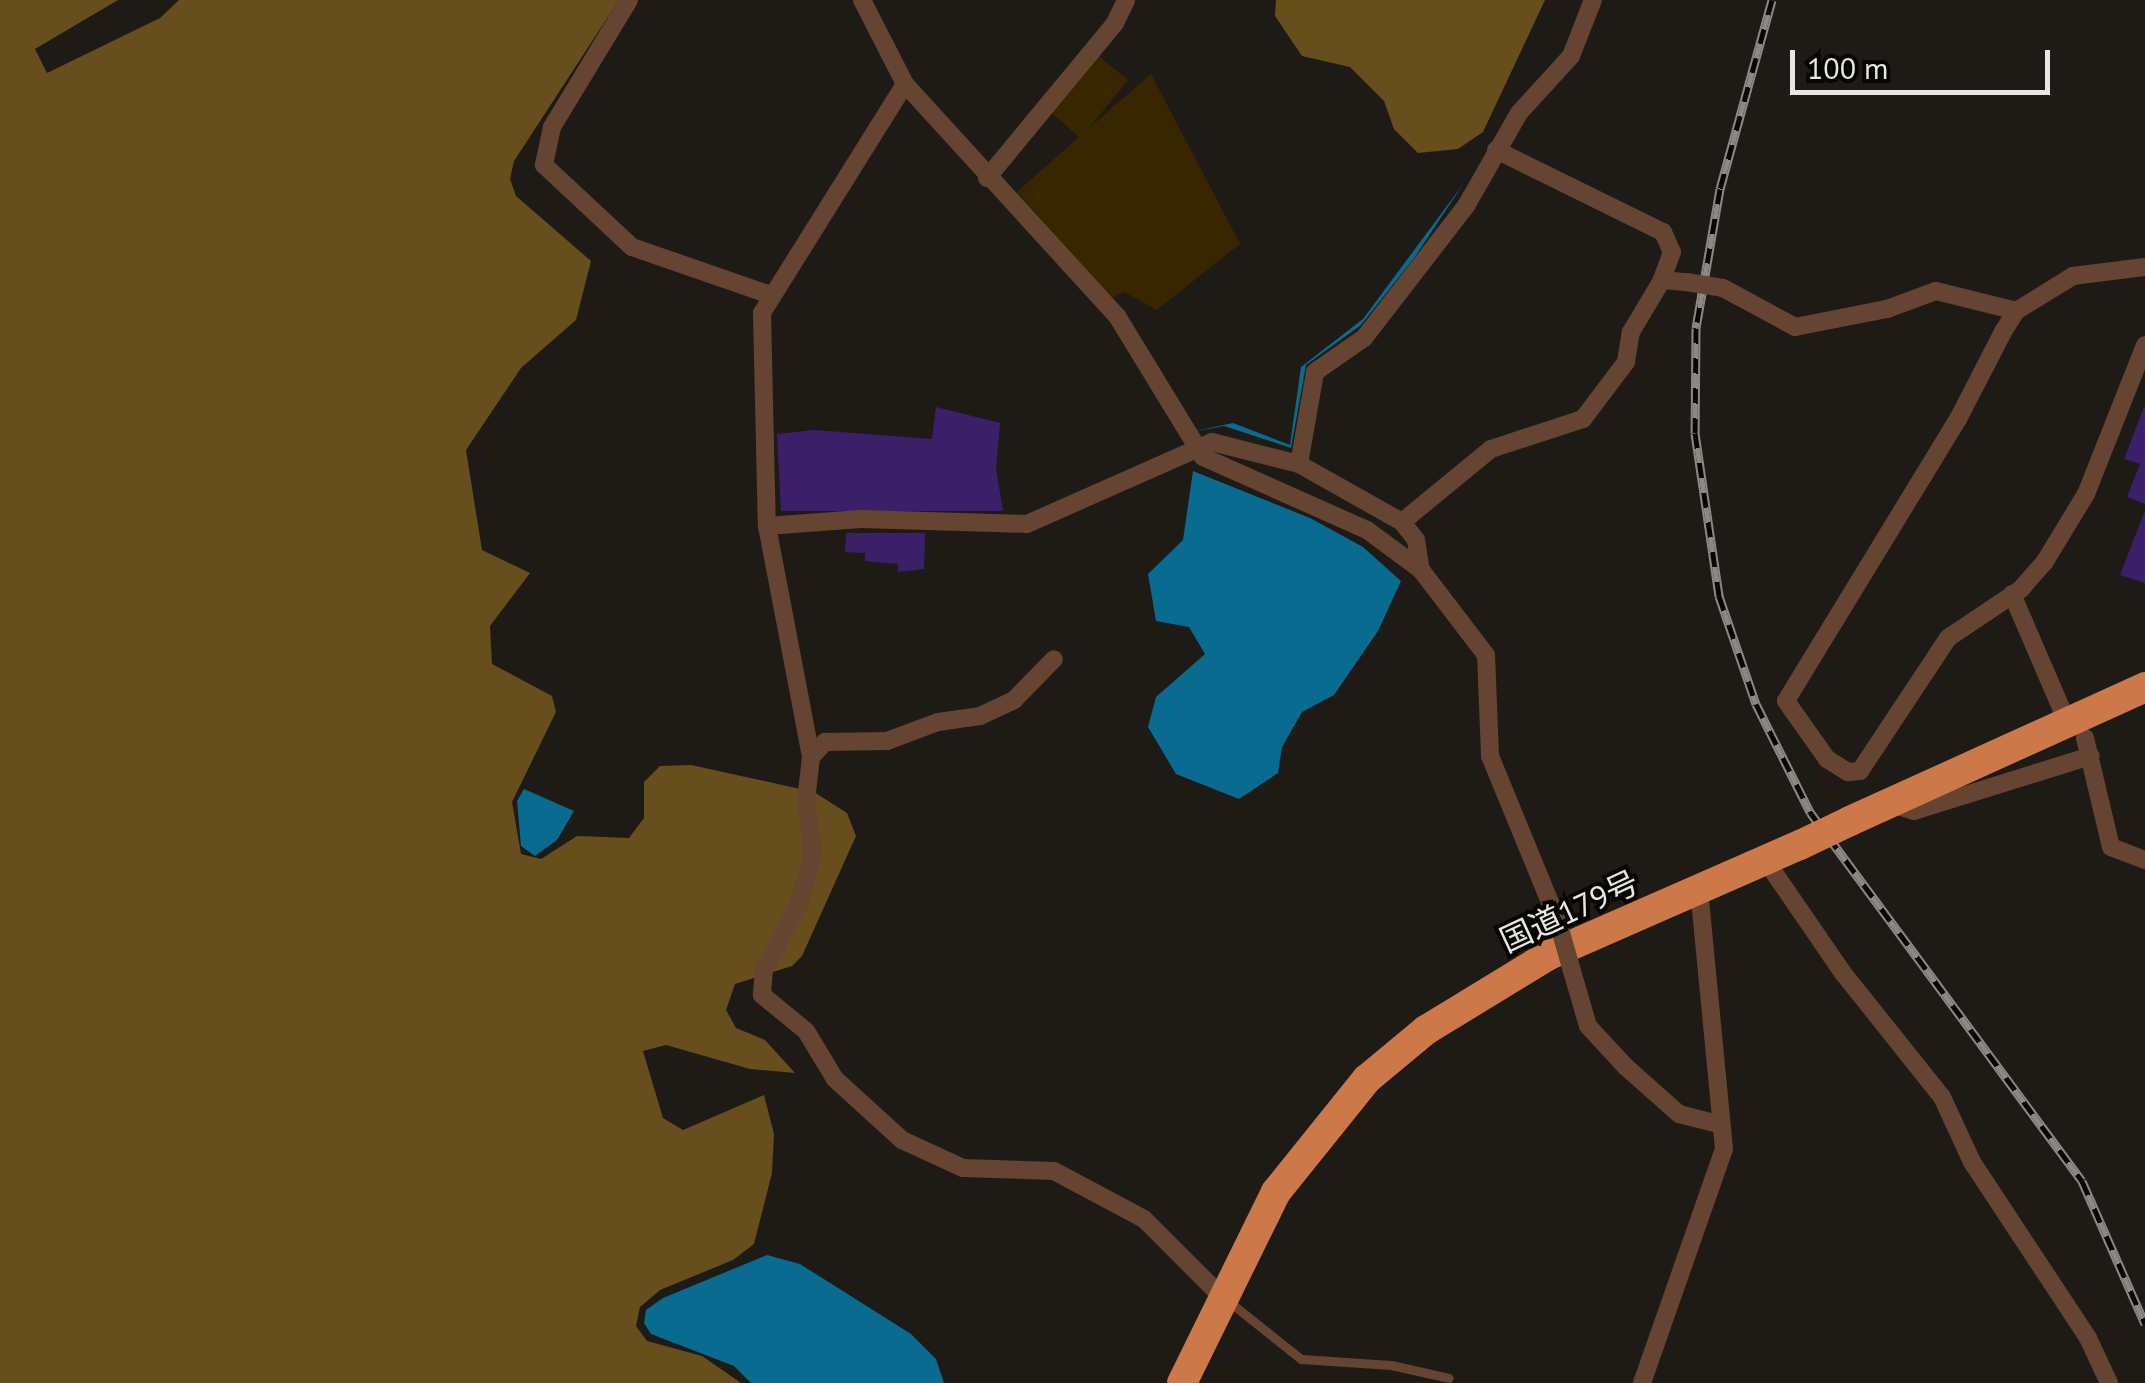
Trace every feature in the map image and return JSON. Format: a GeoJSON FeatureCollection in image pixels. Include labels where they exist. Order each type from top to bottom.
{"type":"FeatureCollection","features":[{"type":"Feature","properties":{"kind":"highway","name":"国道179号"},"geometry":{"type":"LineString","coordinates":[[1182,1383],[1218,1294],[1276,1192],[1367,1079],[1484,992],[1850,821],[2078,729],[2145,687]]}},
{"type":"Feature","properties":{"kind":"street"},"geometry":{"type":"LineString","coordinates":[[630,0],[552,127],[544,165],[632,246],[768,294]]}},
{"type":"Feature","properties":{"kind":"street"},"geometry":{"type":"LineString","coordinates":[[862,0],[904,84],[987,178],[1060,247],[1118,316],[1196,448],[1367,530],[1421,570],[1486,655],[1490,756],[1558,922],[1588,1026],[1661,1102],[1722,1125]]}},
{"type":"Feature","properties":{"kind":"street"},"geometry":{"type":"LineString","coordinates":[[987,178],[1115,23],[1126,0]]}},
{"type":"Feature","properties":{"kind":"street"},"geometry":{"type":"LineString","coordinates":[[1299,464],[1315,372],[1378,322],[1466,206],[1526,104],[1571,56],[1593,0]]}},
{"type":"Feature","properties":{"kind":"street"},"geometry":{"type":"LineString","coordinates":[[904,84],[898,104],[768,294],[760,341],[767,526],[811,756],[806,801],[813,853],[799,904],[764,970],[762,995],[806,1031],[834,1079],[924,1154],[963,1168],[1054,1170],[1144,1219],[1218,1294]]}},
{"type":"Feature","properties":{"kind":"street"},"geometry":{"type":"LineString","coordinates":[[1402,522],[1491,449],[1583,419],[1626,362],[1631,332],[1662,280],[1672,252],[1663,232],[1496,150]]}},
{"type":"Feature","properties":{"kind":"street"},"geometry":{"type":"LineString","coordinates":[[2143,353],[2086,494],[2016,592],[1966,620],[1937,650],[1860,770],[1848,772],[1826,759],[1786,709],[2016,312],[2088,269],[2145,267]]}},
{"type":"Feature","properties":{"kind":"street"},"geometry":{"type":"LineString","coordinates":[[1662,280],[1723,288],[1794,327],[1887,309],[1936,291],[2016,312]]}},
{"type":"Feature","properties":{"kind":"street"},"geometry":{"type":"LineString","coordinates":[[767,526],[861,519],[1027,524],[1152,474],[1196,448],[1222,443],[1299,464],[1402,522],[1416,540],[1421,570]]}},
{"type":"Feature","properties":{"kind":"street"},"geometry":{"type":"LineString","coordinates":[[2016,592],[2078,729],[2111,848],[2145,860]]}},
{"type":"Feature","properties":{"kind":"street"},"geometry":{"type":"LineString","coordinates":[[811,756],[825,742],[887,741],[938,722],[980,716],[1014,700],[1054,658]]}},
{"type":"Feature","properties":{"kind":"street"},"geometry":{"type":"LineString","coordinates":[[1891,804],[1914,811],[2078,729]]}},
{"type":"Feature","properties":{"kind":"street"},"geometry":{"type":"LineString","coordinates":[[1766,861],[1843,974],[1942,1096],[1972,1162],[2088,1338],[2109,1383]]}},
{"type":"Feature","properties":{"kind":"street"},"geometry":{"type":"LineString","coordinates":[[1642,1383],[1720,1172],[1722,1125],[1698,890]]}},
{"type":"Feature","properties":{"kind":"lane"},"geometry":{"type":"LineString","coordinates":[[1218,1294],[1301,1359],[1391,1366],[1449,1378]]}},
{"type":"Feature","properties":{"kind":"shaded area"},"geometry":{"type":"Polygon","coordinates":[[[0,0],[118,0],[35,49],[47,73],[160,18],[179,0],[619,0],[514,161],[510,179],[516,196],[591,261],[576,320],[521,368],[466,450],[482,550],[530,573],[490,626],[492,664],[552,696],[556,712],[512,802],[521,854],[541,859],[577,836],[629,838],[644,818],[644,782],[660,766],[691,765],[814,792],[847,813],[856,836],[802,956],[792,966],[735,984],[726,1010],[736,1028],[765,1040],[795,1073],[750,1069],[666,1045],[643,1051],[663,1118],[683,1130],[764,1095],[774,1134],[772,1173],[754,1244],[733,1260],[660,1290],[640,1307],[636,1326],[647,1341],[702,1356],[741,1383],[0,1383],[0,0]]]}},
{"type":"Feature","properties":{"kind":"shaded area"},"geometry":{"type":"Polygon","coordinates":[[[1276,0],[1545,0],[1483,132],[1458,149],[1418,153],[1394,129],[1384,101],[1350,67],[1302,56],[1275,16],[1276,0]]]}},
{"type":"Feature","properties":{"kind":"shaded area"},"geometry":{"type":"Polygon","coordinates":[[[1094,52],[1128,80],[1089,128],[1151,74],[1240,244],[1157,310],[1124,292],[1111,298],[1017,192],[1079,137],[1047,109],[1094,52]]]}},
{"type":"Feature","properties":{"kind":"water"},"geometry":{"type":"Polygon","coordinates":[[[1464,183],[1414,258],[1361,325],[1306,365],[1291,448],[1224,426],[1191,432],[1233,423],[1290,445],[1301,367],[1363,319],[1464,183]]]}},
{"type":"Feature","properties":{"kind":"water"},"geometry":{"type":"Polygon","coordinates":[[[1193,471],[1310,518],[1363,547],[1401,581],[1378,631],[1334,695],[1302,712],[1282,747],[1278,773],[1239,799],[1176,774],[1148,727],[1156,697],[1205,654],[1189,627],[1156,621],[1148,574],[1183,540],[1193,471]]]}},
{"type":"Feature","properties":{"kind":"water"},"geometry":{"type":"Polygon","coordinates":[[[524,789],[574,811],[557,840],[535,856],[521,846],[517,801],[524,789]]]}},
{"type":"Feature","properties":{"kind":"water"},"geometry":{"type":"Polygon","coordinates":[[[767,1255],[800,1264],[911,1334],[936,1359],[944,1383],[751,1383],[734,1366],[651,1334],[644,1323],[646,1310],[663,1298],[767,1255]]]}},
{"type":"Feature","properties":{"kind":"building"},"geometry":{"type":"Polygon","coordinates":[[[936,407],[1000,423],[996,468],[1003,511],[781,511],[777,434],[814,430],[932,439],[936,407]]]}},
{"type":"Feature","properties":{"kind":"building"},"geometry":{"type":"Polygon","coordinates":[[[2144,407],[2145,504],[2127,497],[2140,464],[2124,459],[2144,407]]]}},
{"type":"Feature","properties":{"kind":"building"},"geometry":{"type":"Polygon","coordinates":[[[2145,513],[2145,583],[2120,575],[2145,513]]]}},
{"type":"Feature","properties":{"kind":"building"},"geometry":{"type":"Polygon","coordinates":[[[846,533],[925,533],[924,569],[898,572],[898,564],[865,561],[865,553],[845,552],[846,533]]]}},
{"type":"Feature","properties":{"kind":"railway"},"geometry":{"type":"LineString","coordinates":[[1772,0],[1720,189],[1696,328],[1695,433],[1719,596],[1756,704],[1810,812],[2082,1181],[2145,1324]]}}]}
